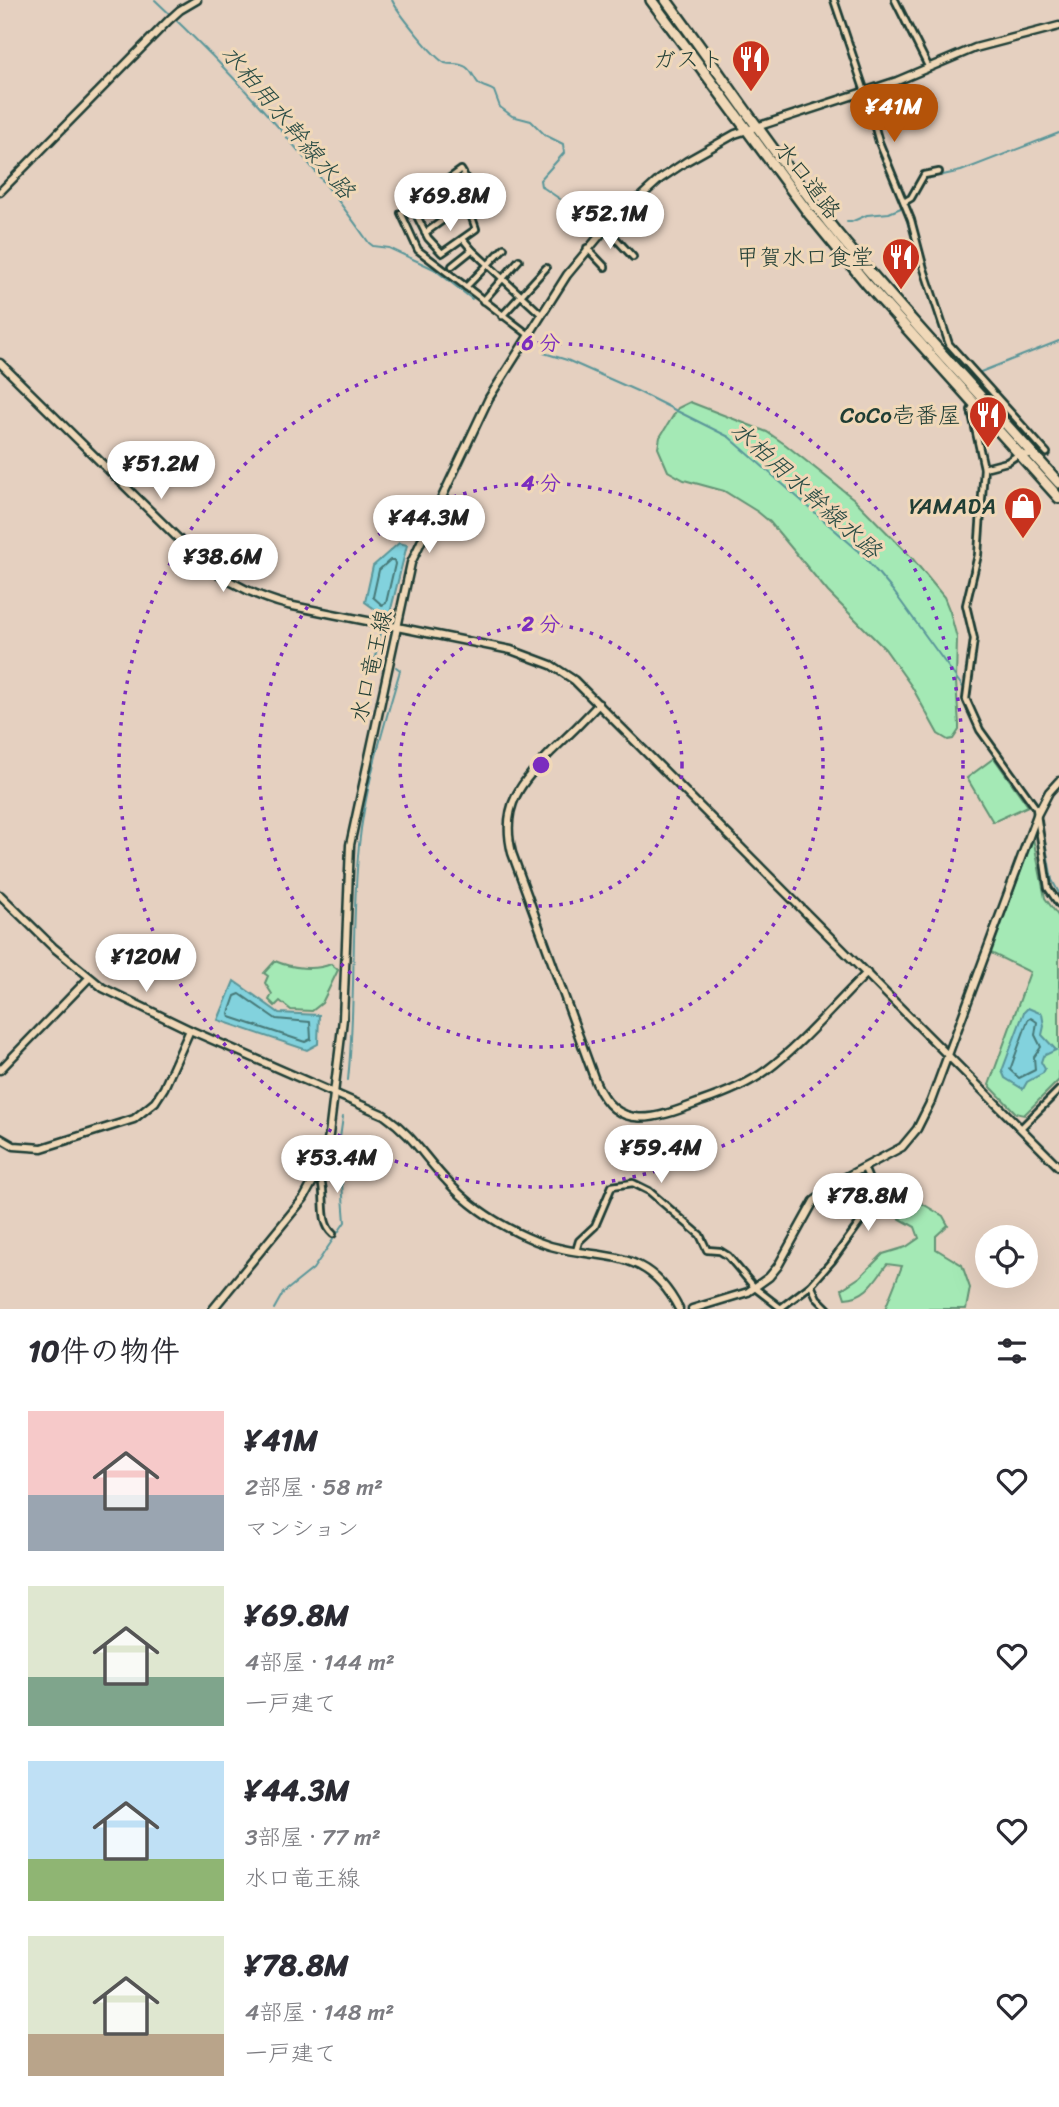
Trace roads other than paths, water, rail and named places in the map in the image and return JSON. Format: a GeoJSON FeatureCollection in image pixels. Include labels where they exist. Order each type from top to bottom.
{"type":"FeatureCollection","features":[{"type":"Feature","properties":{"kind":"highway","name":"水口道路"},"geometry":{"type":"LineString","coordinates":[[651,0],[810,215],[867,284],[1059,498]]}},
{"type":"Feature","properties":{"kind":"highway","name":"水口道路"},"geometry":{"type":"LineString","coordinates":[[666,0],[757,128],[867,268],[1059,483]]}},
{"type":"Feature","properties":{"kind":"street"},"geometry":{"type":"LineString","coordinates":[[0,192],[173,17],[197,0]]}},
{"type":"Feature","properties":{"kind":"street"},"geometry":{"type":"LineString","coordinates":[[834,0],[879,142],[904,202],[949,344],[1046,453]]}},
{"type":"Feature","properties":{"kind":"street"},"geometry":{"type":"LineString","coordinates":[[895,0],[928,66]]}},
{"type":"Feature","properties":{"kind":"street","name":"水口竜王線"},"geometry":{"type":"LineString","coordinates":[[213,1309],[304,1198],[326,1155],[342,1019],[350,845],[411,563],[489,398],[542,315],[587,248],[606,228],[669,173],[696,155],[746,131],[865,92],[975,48],[1059,26]]}},
{"type":"Feature","properties":{"kind":"street"},"geometry":{"type":"LineString","coordinates":[[425,233],[475,197],[461,170],[401,213],[416,247],[529,335]]}},
{"type":"Feature","properties":{"kind":"street"},"geometry":{"type":"LineString","coordinates":[[904,202],[911,198],[924,175],[939,172]]}},
{"type":"Feature","properties":{"kind":"street"},"geometry":{"type":"LineString","coordinates":[[412,206],[425,233],[442,253],[476,229],[465,205]]}},
{"type":"Feature","properties":{"kind":"street"},"geometry":{"type":"LineString","coordinates":[[606,228],[633,257]]}},
{"type":"Feature","properties":{"kind":"street"},"geometry":{"type":"LineString","coordinates":[[463,239],[542,315]]}},
{"type":"Feature","properties":{"kind":"street"},"geometry":{"type":"LineString","coordinates":[[466,287],[503,248]]}},
{"type":"Feature","properties":{"kind":"street"},"geometry":{"type":"LineString","coordinates":[[587,248],[605,267]]}},
{"type":"Feature","properties":{"kind":"street"},"geometry":{"type":"LineString","coordinates":[[452,267],[472,250]]}},
{"type":"Feature","properties":{"kind":"street"},"geometry":{"type":"LineString","coordinates":[[483,301],[519,260]]}},
{"type":"Feature","properties":{"kind":"street"},"geometry":{"type":"LineString","coordinates":[[502,316],[546,268]]}},
{"type":"Feature","properties":{"kind":"street"},"geometry":{"type":"LineString","coordinates":[[0,363],[202,562],[227,580],[267,599],[528,655],[560,671],[599,704],[1059,1167]]}},
{"type":"Feature","properties":{"kind":"street"},"geometry":{"type":"LineString","coordinates":[[974,404],[971,410],[984,468],[978,555],[966,605],[974,639],[966,699],[980,730],[1036,808],[1048,888],[1059,904]]}},
{"type":"Feature","properties":{"kind":"street"},"geometry":{"type":"LineString","coordinates":[[984,468],[1007,462],[1019,454],[1034,455]]}},
{"type":"Feature","properties":{"kind":"street"},"geometry":{"type":"LineString","coordinates":[[599,704],[523,782],[513,800],[508,822],[512,853],[596,1083],[611,1106],[628,1116],[648,1119],[735,1089],[760,1075],[780,1059],[867,972]]}},
{"type":"Feature","properties":{"kind":"street"},"geometry":{"type":"LineString","coordinates":[[692,1309],[755,1288],[778,1266],[814,1201],[826,1189],[891,1155],[909,1140],[925,1116],[1037,815],[1049,792],[1059,781]]}},
{"type":"Feature","properties":{"kind":"street"},"geometry":{"type":"LineString","coordinates":[[0,895],[89,978],[111,992],[190,1030],[384,1115],[403,1128],[446,1181],[467,1201],[503,1226],[538,1242],[627,1261],[645,1268],[662,1281],[679,1309]]}},
{"type":"Feature","properties":{"kind":"street"},"geometry":{"type":"LineString","coordinates":[[0,1070],[89,978]]}},
{"type":"Feature","properties":{"kind":"street"},"geometry":{"type":"LineString","coordinates":[[0,1138],[14,1146],[42,1149],[134,1119],[155,1102],[164,1088],[190,1030]]}},
{"type":"Feature","properties":{"kind":"street"},"geometry":{"type":"LineString","coordinates":[[1021,1128],[1059,1090]]}},
{"type":"Feature","properties":{"kind":"street"},"geometry":{"type":"LineString","coordinates":[[576,1251],[579,1241],[595,1226],[612,1186],[633,1183],[649,1191],[689,1225],[710,1252],[720,1251],[728,1256],[755,1288],[782,1308],[811,1285],[871,1207],[874,1198],[864,1168]]}},
{"type":"Feature","properties":{"kind":"street"},"geometry":{"type":"LineString","coordinates":[[318,1174],[324,1189],[325,1220],[332,1234]]}},
{"type":"Feature","properties":{"kind":"street"},"geometry":{"type":"LineString","coordinates":[[811,1285],[817,1298],[828,1309]]}},
{"type":"Feature","properties":{"kind":"water"},"geometry":{"type":"Polygon","coordinates":[[[399,543],[407,545],[388,615],[365,602],[373,566],[399,543]]]}},
{"type":"Feature","properties":{"kind":"water"},"geometry":{"type":"Polygon","coordinates":[[[234,981],[279,1013],[319,1015],[318,1044],[307,1050],[218,1020],[234,981]]]}},
{"type":"Feature","properties":{"kind":"water"},"geometry":{"type":"Polygon","coordinates":[[[1028,1008],[1042,1014],[1042,1035],[1056,1050],[1043,1056],[1043,1073],[1027,1082],[1023,1089],[1005,1078],[1002,1071],[1024,1012],[1028,1008]]]}},
{"type":"Feature","properties":{"kind":"waterway","name":"水柏用水幹線水路"},"geometry":{"type":"LineString","coordinates":[[155,0],[268,116],[321,178],[369,243],[389,248],[434,269],[472,299]]}},
{"type":"Feature","properties":{"kind":"waterway"},"geometry":{"type":"LineString","coordinates":[[392,0],[440,60],[466,67],[479,84],[494,91],[500,107],[512,116],[531,121],[545,135],[563,144],[564,153],[540,180],[541,186],[560,199]]}},
{"type":"Feature","properties":{"kind":"waterway"},"geometry":{"type":"LineString","coordinates":[[847,222],[867,215],[889,213],[908,205],[925,179],[961,171],[1059,133]]}},
{"type":"Feature","properties":{"kind":"waterway"},"geometry":{"type":"LineString","coordinates":[[903,208],[931,297]]}},
{"type":"Feature","properties":{"kind":"waterway"},"geometry":{"type":"LineString","coordinates":[[940,325],[946,345],[1034,444]]}},
{"type":"Feature","properties":{"kind":"waterway"},"geometry":{"type":"LineString","coordinates":[[978,373],[1059,341]]}},
{"type":"Feature","properties":{"kind":"waterway","name":"水柏用水幹線水路"},"geometry":{"type":"LineString","coordinates":[[544,353],[567,360],[637,391],[729,437],[861,553],[894,592],[965,690]]}},
{"type":"Feature","properties":{"kind":"waterway"},"geometry":{"type":"LineString","coordinates":[[380,633],[375,657],[381,660]]}},
{"type":"Feature","properties":{"kind":"waterway"},"geometry":{"type":"LineString","coordinates":[[348,1080],[359,845],[370,780],[400,670],[396,667]]}},
{"type":"Feature","properties":{"kind":"waterway","name":"水柏用水幹線水路"},"geometry":{"type":"LineString","coordinates":[[970,700],[982,727],[1034,801]]}},
{"type":"Feature","properties":{"kind":"waterway","name":"水柏用水幹線水路"},"geometry":{"type":"LineString","coordinates":[[1041,820],[1052,880],[1059,893]]}},
{"type":"Feature","properties":{"kind":"waterway"},"geometry":{"type":"LineString","coordinates":[[274,1309],[283,1293],[313,1269],[345,1222],[339,1145],[343,1117]]}},
{"type":"Feature","properties":{"kind":"place","name":"ガスト"},"geometry":{"type":"Point","coordinates":[751,93]}},
{"type":"Feature","properties":{"kind":"place","name":"甲賀水口食堂"},"geometry":{"type":"Point","coordinates":[901,291]}},
{"type":"Feature","properties":{"kind":"place","name":"CoCo壱番屋"},"geometry":{"type":"Point","coordinates":[988,449]}},
{"type":"Feature","properties":{"kind":"place","name":"YAMADA"},"geometry":{"type":"Point","coordinates":[1023,540]}}]}
